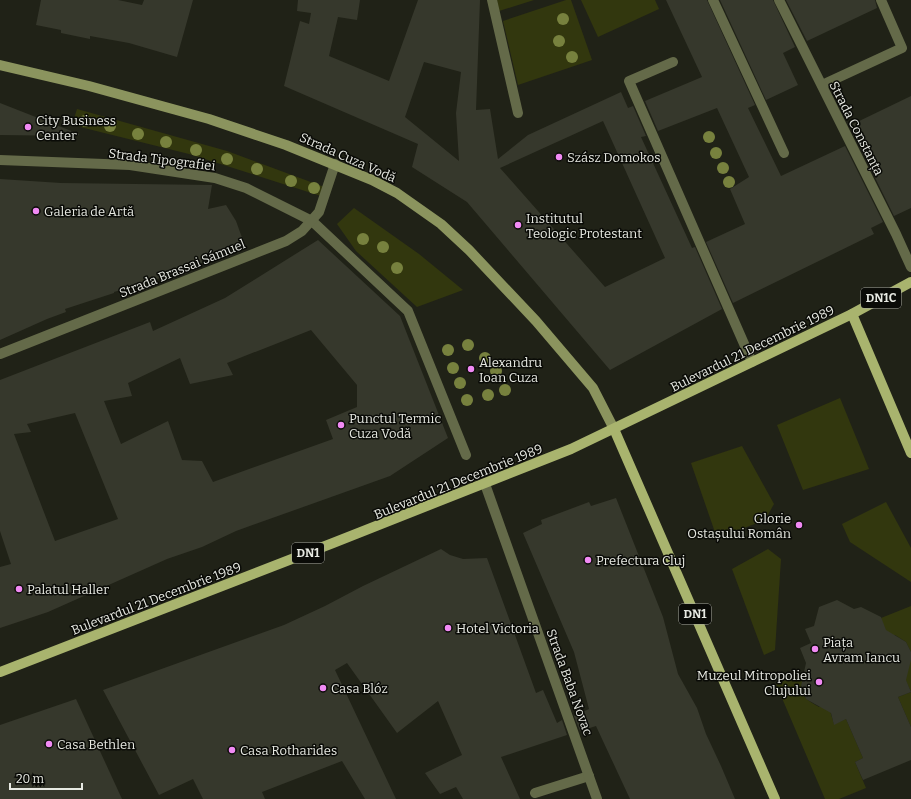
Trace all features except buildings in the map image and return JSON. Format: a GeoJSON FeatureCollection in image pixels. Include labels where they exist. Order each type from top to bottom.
{"type":"FeatureCollection","features":[{"type":"Feature","properties":{"kind":"main road","name":"Strada Cuza Vodă"},"geometry":{"type":"LineString","coordinates":[[0,65],[89,86],[206,118],[286,145],[335,164],[397,193],[441,224],[469,250],[536,321],[593,388],[614,429]]}},
{"type":"Feature","properties":{"kind":"main road","name":"Bulevardul 21 Decembrie 1989"},"geometry":{"type":"LineString","coordinates":[[0,672],[485,484],[570,449],[852,314],[911,282]]}},
{"type":"Feature","properties":{"kind":"main road"},"geometry":{"type":"LineString","coordinates":[[852,314],[911,453]]}},
{"type":"Feature","properties":{"kind":"main road","name":"DN1"},"geometry":{"type":"LineString","coordinates":[[614,429],[775,799]]}},
{"type":"Feature","properties":{"kind":"street"},"geometry":{"type":"LineString","coordinates":[[492,0],[518,113]]}},
{"type":"Feature","properties":{"kind":"street"},"geometry":{"type":"LineString","coordinates":[[713,0],[784,153]]}},
{"type":"Feature","properties":{"kind":"street","name":"Strada Constanța"},"geometry":{"type":"LineString","coordinates":[[779,0],[911,267]]}},
{"type":"Feature","properties":{"kind":"street"},"geometry":{"type":"LineString","coordinates":[[822,85],[907,46],[881,0]]}},
{"type":"Feature","properties":{"kind":"street"},"geometry":{"type":"LineString","coordinates":[[673,62],[629,81],[752,362]]}},
{"type":"Feature","properties":{"kind":"street","name":"Strada Tipografiei"},"geometry":{"type":"LineString","coordinates":[[0,160],[130,165],[214,178],[246,188],[312,221]]}},
{"type":"Feature","properties":{"kind":"street","name":"Strada Brassai Sámuel"},"geometry":{"type":"LineString","coordinates":[[0,354],[286,241],[302,231],[319,212],[335,164]]}},
{"type":"Feature","properties":{"kind":"street"},"geometry":{"type":"LineString","coordinates":[[312,221],[408,311],[466,455]]}},
{"type":"Feature","properties":{"kind":"street","name":"Strada Baba Novac"},"geometry":{"type":"LineString","coordinates":[[485,484],[598,799]]}},
{"type":"Feature","properties":{"kind":"street"},"geometry":{"type":"LineString","coordinates":[[535,793],[589,776]]}},
{"type":"Feature","properties":{"kind":"green space"},"geometry":{"type":"Polygon","coordinates":[[[497,0],[534,0],[499,11],[497,0]]]}},
{"type":"Feature","properties":{"kind":"green space"},"geometry":{"type":"Polygon","coordinates":[[[566,0],[571,0],[592,60],[518,85],[503,21],[566,0]]]}},
{"type":"Feature","properties":{"kind":"green space"},"geometry":{"type":"Polygon","coordinates":[[[581,0],[655,0],[659,9],[598,37],[581,0]]]}},
{"type":"Feature","properties":{"kind":"green space"},"geometry":{"type":"Polygon","coordinates":[[[77,109],[227,151],[327,188],[324,197],[189,154],[72,125],[77,109]]]}},
{"type":"Feature","properties":{"kind":"green space"},"geometry":{"type":"Polygon","coordinates":[[[354,208],[419,254],[463,290],[417,307],[356,251],[337,224],[354,208]]]}},
{"type":"Feature","properties":{"kind":"green space"},"geometry":{"type":"Polygon","coordinates":[[[840,398],[869,469],[803,490],[777,425],[840,398]]]}},
{"type":"Feature","properties":{"kind":"green space"},"geometry":{"type":"Polygon","coordinates":[[[742,446],[774,504],[765,520],[717,538],[691,463],[742,446]]]}},
{"type":"Feature","properties":{"kind":"green space"},"geometry":{"type":"Polygon","coordinates":[[[886,502],[911,548],[911,582],[850,542],[842,524],[886,502]]]}},
{"type":"Feature","properties":{"kind":"green space"},"geometry":{"type":"Polygon","coordinates":[[[768,549],[781,559],[775,650],[764,655],[732,569],[768,549]]]}},
{"type":"Feature","properties":{"kind":"green space"},"geometry":{"type":"Polygon","coordinates":[[[911,606],[911,652],[906,642],[895,635],[888,638],[881,618],[911,606]]]}},
{"type":"Feature","properties":{"kind":"green space"},"geometry":{"type":"Polygon","coordinates":[[[911,660],[911,692],[902,672],[911,660]]]}},
{"type":"Feature","properties":{"kind":"green space"},"geometry":{"type":"Polygon","coordinates":[[[804,673],[802,690],[805,697],[819,707],[827,701],[834,724],[846,719],[863,758],[855,762],[866,788],[839,799],[825,799],[776,684],[804,673]]]}},
{"type":"Feature","properties":{"kind":"green space"},"geometry":{"type":"Polygon","coordinates":[[[911,692],[911,727],[898,697],[911,692]]]}},
{"type":"Feature","properties":{"kind":"place","name":"City Business Center"},"geometry":{"type":"Point","coordinates":[28,127]}},
{"type":"Feature","properties":{"kind":"place","name":"Szász Domokos"},"geometry":{"type":"Point","coordinates":[559,157]}},
{"type":"Feature","properties":{"kind":"place","name":"Galeria de Artă"},"geometry":{"type":"Point","coordinates":[36,211]}},
{"type":"Feature","properties":{"kind":"place","name":"Institutul Teologic Protestant"},"geometry":{"type":"Point","coordinates":[518,225]}},
{"type":"Feature","properties":{"kind":"place","name":"Alexandru Ioan Cuza"},"geometry":{"type":"Point","coordinates":[471,369]}},
{"type":"Feature","properties":{"kind":"place","name":"Punctul Termic Cuza Vodă"},"geometry":{"type":"Point","coordinates":[341,425]}},
{"type":"Feature","properties":{"kind":"place","name":"Glorie Ostașului Român"},"geometry":{"type":"Point","coordinates":[799,525]}},
{"type":"Feature","properties":{"kind":"place","name":"Prefectura Cluj"},"geometry":{"type":"Point","coordinates":[588,560]}},
{"type":"Feature","properties":{"kind":"place","name":"Palatul Haller"},"geometry":{"type":"Point","coordinates":[19,589]}},
{"type":"Feature","properties":{"kind":"place","name":"Hotel Victoria"},"geometry":{"type":"Point","coordinates":[448,628]}},
{"type":"Feature","properties":{"kind":"place","name":"Piața Avram Iancu"},"geometry":{"type":"Point","coordinates":[815,649]}},
{"type":"Feature","properties":{"kind":"place","name":"Muzeul Mitropoliei Clujului"},"geometry":{"type":"Point","coordinates":[819,682]}},
{"type":"Feature","properties":{"kind":"place","name":"Casa Blóz"},"geometry":{"type":"Point","coordinates":[323,688]}},
{"type":"Feature","properties":{"kind":"place","name":"Casa Bethlen"},"geometry":{"type":"Point","coordinates":[49,744]}},
{"type":"Feature","properties":{"kind":"place","name":"Casa Rotharides"},"geometry":{"type":"Point","coordinates":[232,750]}}]}
